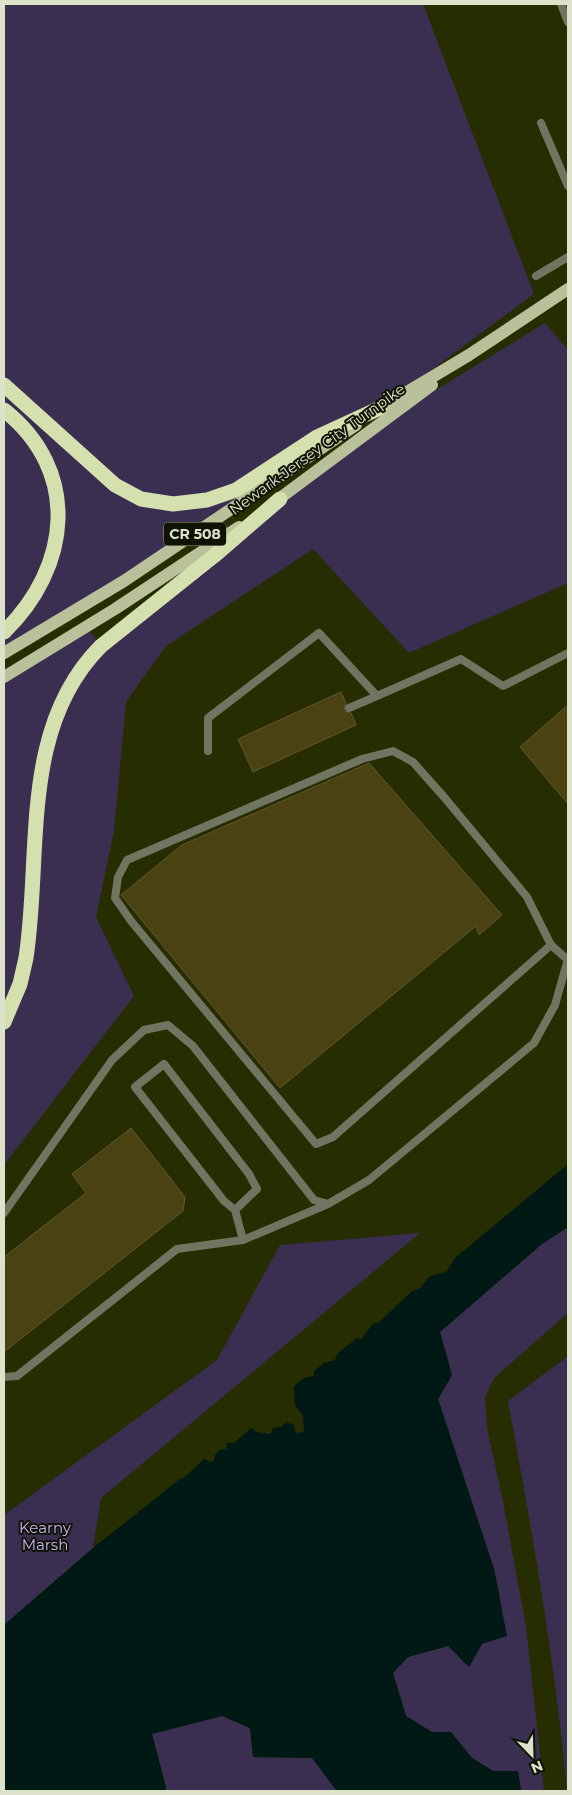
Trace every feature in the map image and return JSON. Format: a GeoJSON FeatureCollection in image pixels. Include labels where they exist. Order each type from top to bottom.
{"type":"FeatureCollection","features":[{"type":"Feature","properties":{"kind":"highway"},"geometry":{"type":"LineString","coordinates":[[4,385],[115,485],[141,498],[172,504],[207,500],[236,490],[317,437],[380,408]]}},
{"type":"Feature","properties":{"kind":"highway"},"geometry":{"type":"LineString","coordinates":[[4,410],[23,426],[44,454],[56,488],[58,514],[52,553],[42,580],[27,605],[4,632]]}},
{"type":"Feature","properties":{"kind":"highway"},"geometry":{"type":"LineString","coordinates":[[4,1022],[18,990],[26,958],[42,773],[50,731],[65,694],[85,663],[101,646],[215,556],[280,499]]}},
{"type":"Feature","properties":{"kind":"main road","name":"Newark-Jersey City Turnpike"},"geometry":{"type":"LineString","coordinates":[[4,653],[140,570],[380,408],[469,355],[568,288]]}},
{"type":"Feature","properties":{"kind":"main road","name":"Newark-Jersey City Turnpike"},"geometry":{"type":"LineString","coordinates":[[4,677],[123,604],[280,499],[390,418],[469,355]]}},
{"type":"Feature","properties":{"kind":"lane"},"geometry":{"type":"LineString","coordinates":[[561,4],[568,22]]}},
{"type":"Feature","properties":{"kind":"lane"},"geometry":{"type":"LineString","coordinates":[[541,123],[568,186]]}},
{"type":"Feature","properties":{"kind":"lane"},"geometry":{"type":"LineString","coordinates":[[536,276],[568,257]]}},
{"type":"Feature","properties":{"kind":"lane"},"geometry":{"type":"LineString","coordinates":[[208,751],[208,718],[320,633],[377,696]]}},
{"type":"Feature","properties":{"kind":"lane"},"geometry":{"type":"LineString","coordinates":[[348,708],[462,659],[502,686],[568,654]]}},
{"type":"Feature","properties":{"kind":"lane"},"geometry":{"type":"LineString","coordinates":[[4,1377],[17,1376],[177,1249],[243,1240],[328,1204],[368,1180],[534,1043],[555,1006],[568,959],[551,945],[527,897],[413,762],[393,751],[362,759],[127,860],[118,877],[115,898],[131,921],[316,1144],[333,1137],[551,945]]}},
{"type":"Feature","properties":{"kind":"lane"},"geometry":{"type":"LineString","coordinates":[[4,1213],[112,1060],[144,1030],[168,1025],[192,1046],[314,1200],[328,1204]]}},
{"type":"Feature","properties":{"kind":"lane"},"geometry":{"type":"LineString","coordinates":[[235,1210],[257,1189],[249,1174],[164,1064],[135,1087],[224,1201],[235,1210],[243,1240]]}},
{"type":"Feature","properties":{"kind":"green space"},"geometry":{"type":"Polygon","coordinates":[[[4,4],[423,4],[534,294],[380,408],[4,653],[4,4]]]}},
{"type":"Feature","properties":{"kind":"green space"},"geometry":{"type":"Polygon","coordinates":[[[545,323],[568,350],[568,583],[409,653],[313,549],[166,646],[126,702],[114,831],[96,917],[134,996],[4,1165],[4,677],[86,627],[101,646],[390,418],[545,323]]]}},
{"type":"Feature","properties":{"kind":"green space"},"geometry":{"type":"Polygon","coordinates":[[[568,1227],[568,1313],[494,1378],[485,1398],[487,1428],[503,1501],[526,1627],[544,1791],[521,1791],[518,1771],[493,1771],[472,1758],[451,1732],[432,1732],[406,1716],[393,1673],[408,1657],[449,1646],[469,1666],[482,1644],[500,1595],[494,1569],[438,1399],[452,1375],[440,1332],[542,1244],[568,1227]]]}},
{"type":"Feature","properties":{"kind":"green space","name":"Kearny Marsh"},"geometry":{"type":"Polygon","coordinates":[[[420,1233],[101,1498],[93,1548],[4,1625],[4,1515],[217,1360],[280,1245],[420,1233]]]}},
{"type":"Feature","properties":{"kind":"green space"},"geometry":{"type":"Polygon","coordinates":[[[568,1356],[567,1791],[556,1693],[542,1596],[508,1401],[568,1356]]]}},
{"type":"Feature","properties":{"kind":"green space"},"geometry":{"type":"Polygon","coordinates":[[[222,1716],[250,1728],[253,1757],[312,1758],[337,1791],[164,1791],[166,1787],[152,1734],[222,1716]]]}},
{"type":"Feature","properties":{"kind":"water"},"geometry":{"type":"Polygon","coordinates":[[[568,1164],[568,1227],[542,1244],[440,1332],[452,1375],[438,1399],[494,1569],[507,1636],[482,1644],[469,1667],[448,1646],[408,1657],[393,1673],[406,1716],[432,1732],[451,1732],[472,1758],[493,1771],[518,1771],[521,1791],[337,1791],[312,1758],[253,1757],[250,1728],[222,1716],[152,1734],[166,1788],[164,1791],[4,1791],[4,1625],[93,1548],[180,1479],[184,1478],[204,1459],[210,1462],[214,1461],[215,1455],[219,1450],[226,1449],[227,1443],[234,1443],[251,1428],[257,1432],[270,1434],[273,1428],[282,1427],[286,1422],[294,1425],[296,1433],[304,1432],[303,1416],[295,1405],[294,1386],[304,1378],[314,1376],[314,1371],[324,1363],[335,1360],[341,1350],[356,1338],[362,1339],[373,1323],[378,1323],[412,1291],[420,1288],[429,1277],[447,1271],[455,1258],[568,1164]]]}},
{"type":"Feature","properties":{"kind":"building"},"geometry":{"type":"Polygon","coordinates":[[[341,692],[346,703],[344,711],[351,713],[356,725],[253,772],[238,739],[341,692]]]}},
{"type":"Feature","properties":{"kind":"building"},"geometry":{"type":"Polygon","coordinates":[[[568,705],[568,804],[520,747],[568,705]]]}},
{"type":"Feature","properties":{"kind":"building"},"geometry":{"type":"Polygon","coordinates":[[[369,763],[502,915],[479,935],[476,926],[280,1088],[121,895],[182,845],[369,763]]]}},
{"type":"Feature","properties":{"kind":"building"},"geometry":{"type":"Polygon","coordinates":[[[131,1128],[185,1197],[183,1211],[4,1352],[4,1257],[86,1193],[72,1174],[131,1128]]]}}]}
